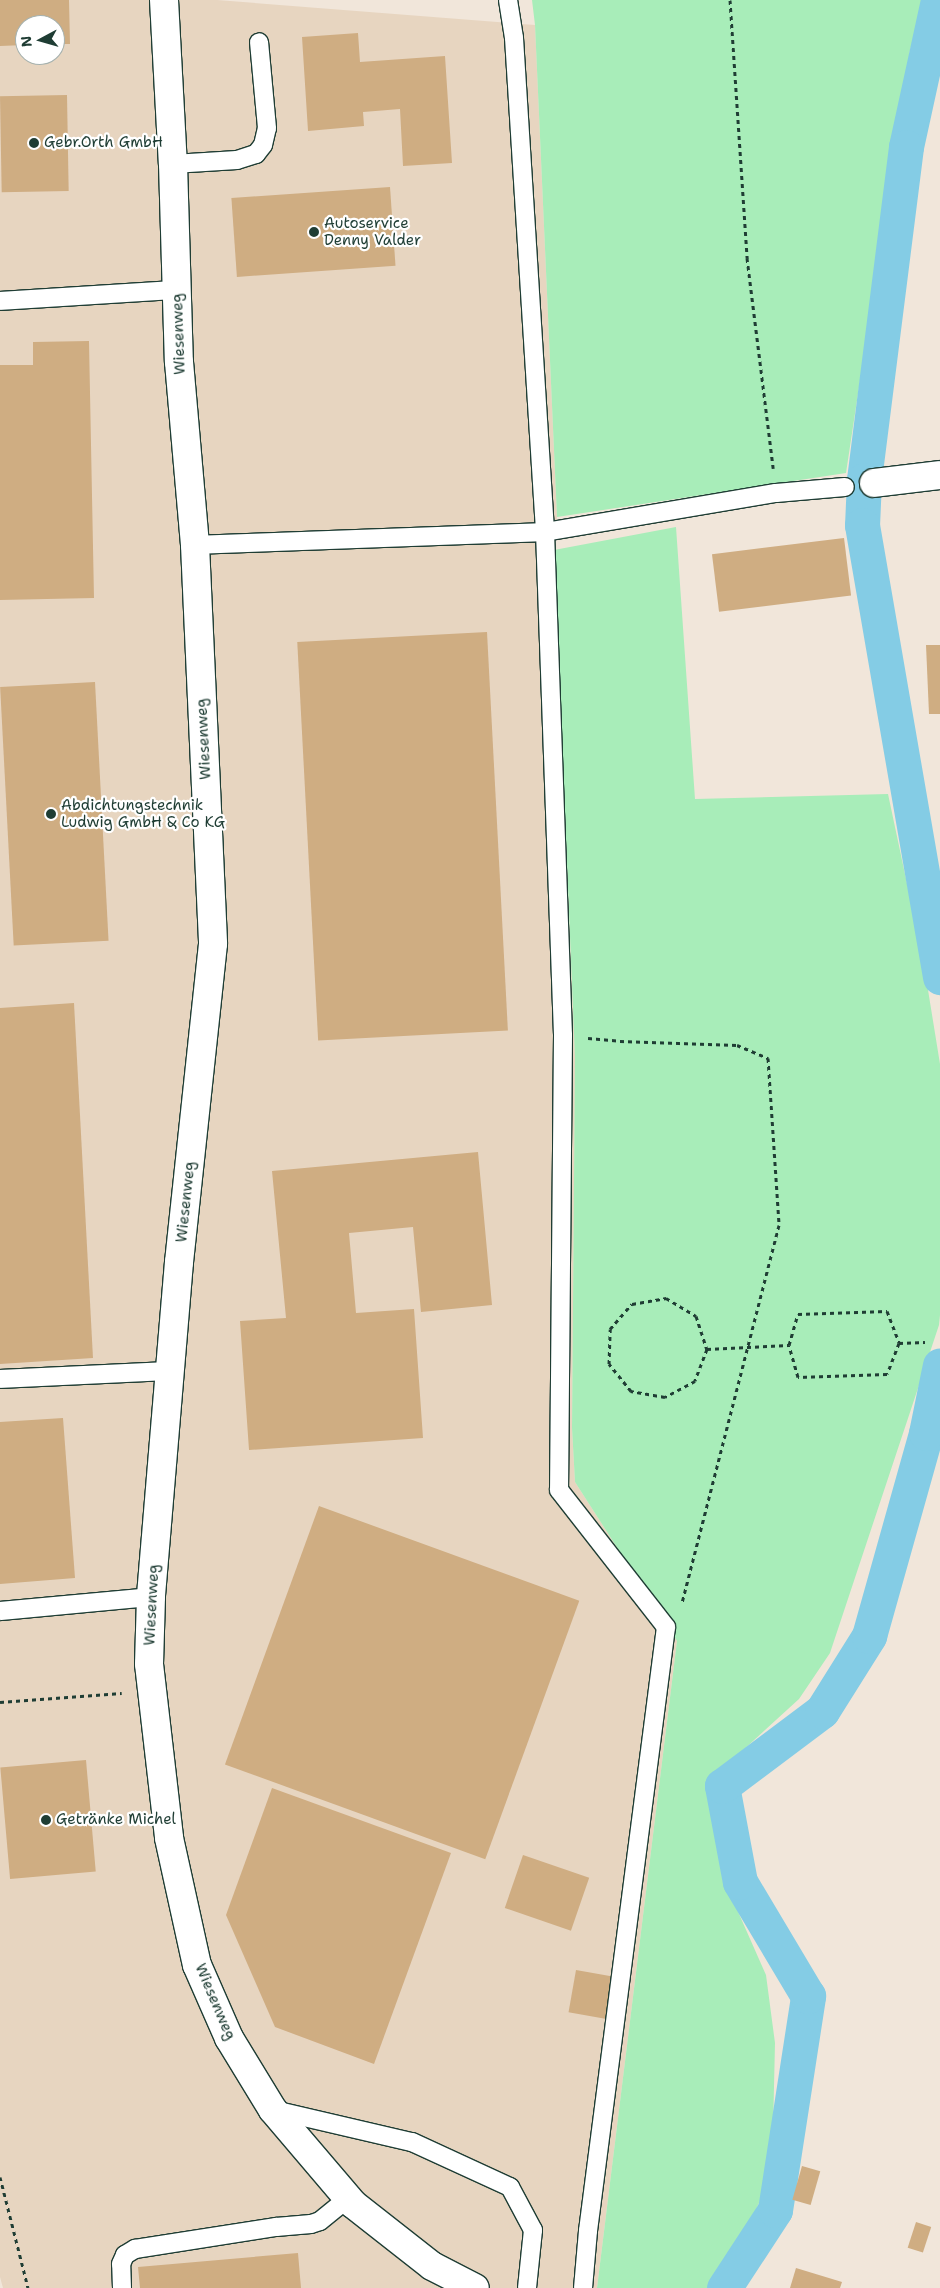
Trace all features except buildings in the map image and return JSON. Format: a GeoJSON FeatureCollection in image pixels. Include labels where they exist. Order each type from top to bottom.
{"type":"FeatureCollection","features":[{"type":"Feature","properties":{"kind":"street","name":"Wiesenweg"},"geometry":{"type":"LineString","coordinates":[[164,0],[173,164],[179,362],[195,545],[213,944],[170,1371],[151,1597],[149,1664],[169,1838],[197,1965],[229,2038],[273,2110],[348,2198],[432,2266],[464,2286]]}},
{"type":"Feature","properties":{"kind":"street"},"geometry":{"type":"LineString","coordinates":[[874,483],[940,475]]}},
{"type":"Feature","properties":{"kind":"lane"},"geometry":{"type":"LineString","coordinates":[[508,0],[514,38],[545,532],[563,1035],[559,1490],[666,1627],[590,2212],[582,2288]]}},
{"type":"Feature","properties":{"kind":"lane"},"geometry":{"type":"LineString","coordinates":[[173,164],[237,160],[256,154],[263,145],[267,128],[259,42]]}},
{"type":"Feature","properties":{"kind":"lane"},"geometry":{"type":"LineString","coordinates":[[0,301],[177,290]]}},
{"type":"Feature","properties":{"kind":"lane"},"geometry":{"type":"LineString","coordinates":[[195,545],[545,532],[776,493],[845,487]]}},
{"type":"Feature","properties":{"kind":"lane"},"geometry":{"type":"LineString","coordinates":[[0,1379],[170,1371]]}},
{"type":"Feature","properties":{"kind":"lane"},"geometry":{"type":"LineString","coordinates":[[0,1611],[151,1597]]}},
{"type":"Feature","properties":{"kind":"lane"},"geometry":{"type":"LineString","coordinates":[[273,2110],[412,2142],[510,2187],[533,2230],[527,2288]]}},
{"type":"Feature","properties":{"kind":"lane"},"geometry":{"type":"LineString","coordinates":[[122,2288],[121,2264],[126,2255],[135,2250],[276,2227],[311,2224],[320,2221],[348,2198]]}},
{"type":"Feature","properties":{"kind":"path"},"geometry":{"type":"LineString","coordinates":[[730,0],[747,258],[776,493]]}},
{"type":"Feature","properties":{"kind":"path"},"geometry":{"type":"LineString","coordinates":[[563,1035],[620,1041],[737,1045],[768,1058],[780,1225],[682,1606],[666,1627]]}},
{"type":"Feature","properties":{"kind":"path"},"geometry":{"type":"LineString","coordinates":[[666,1298],[696,1316],[707,1348],[695,1381],[665,1397],[631,1391],[610,1364],[610,1329],[632,1304],[666,1298]]}},
{"type":"Feature","properties":{"kind":"path"},"geometry":{"type":"LineString","coordinates":[[887,1311],[899,1344],[887,1374],[798,1378],[789,1345],[798,1314],[887,1311]]}},
{"type":"Feature","properties":{"kind":"path"},"geometry":{"type":"LineString","coordinates":[[899,1344],[924,1342]]}},
{"type":"Feature","properties":{"kind":"path"},"geometry":{"type":"LineString","coordinates":[[707,1348],[789,1345]]}},
{"type":"Feature","properties":{"kind":"path"},"geometry":{"type":"LineString","coordinates":[[0,1702],[152,1691]]}},
{"type":"Feature","properties":{"kind":"path"},"geometry":{"type":"LineString","coordinates":[[0,2176],[28,2288]]}},
{"type":"Feature","properties":{"kind":"shaded area"},"geometry":{"type":"Polygon","coordinates":[[[0,0],[217,0],[535,25],[557,517],[554,550],[575,1057],[572,1428],[575,1482],[677,1641],[597,2288],[3,2288],[0,2277],[0,0]]]}},
{"type":"Feature","properties":{"kind":"green space"},"geometry":{"type":"Polygon","coordinates":[[[532,0],[925,0],[910,50],[846,473],[557,517],[535,25],[532,0]]]}},
{"type":"Feature","properties":{"kind":"green space"},"geometry":{"type":"Polygon","coordinates":[[[676,527],[695,799],[888,794],[923,959],[940,1064],[940,1315],[939,1325],[830,1653],[799,1699],[706,1784],[724,1880],[766,1975],[775,2043],[772,2175],[741,2242],[713,2288],[597,2288],[677,1641],[575,1482],[572,1428],[575,1057],[554,550],[676,527]]]}},
{"type":"Feature","properties":{"kind":"waterway"},"geometry":{"type":"LineString","coordinates":[[938,0],[906,147],[864,480],[862,525],[940,977]]}},
{"type":"Feature","properties":{"kind":"waterway"},"geometry":{"type":"LineString","coordinates":[[724,2288],[775,2210],[808,1996],[740,1882],[722,1786],[822,1711],[869,1636],[926,1433],[940,1365]]}},
{"type":"Feature","properties":{"kind":"place","name":"Gebr.Orth GmbH"},"geometry":{"type":"Point","coordinates":[34,143]}},
{"type":"Feature","properties":{"kind":"place","name":"Autoservice Denny Valder"},"geometry":{"type":"Point","coordinates":[314,232]}},
{"type":"Feature","properties":{"kind":"place","name":"Abdichtungstechnik Ludwig GmbH & Co KG"},"geometry":{"type":"Point","coordinates":[51,814]}},
{"type":"Feature","properties":{"kind":"place","name":"Getränke Michel"},"geometry":{"type":"Point","coordinates":[46,1820]}}]}
